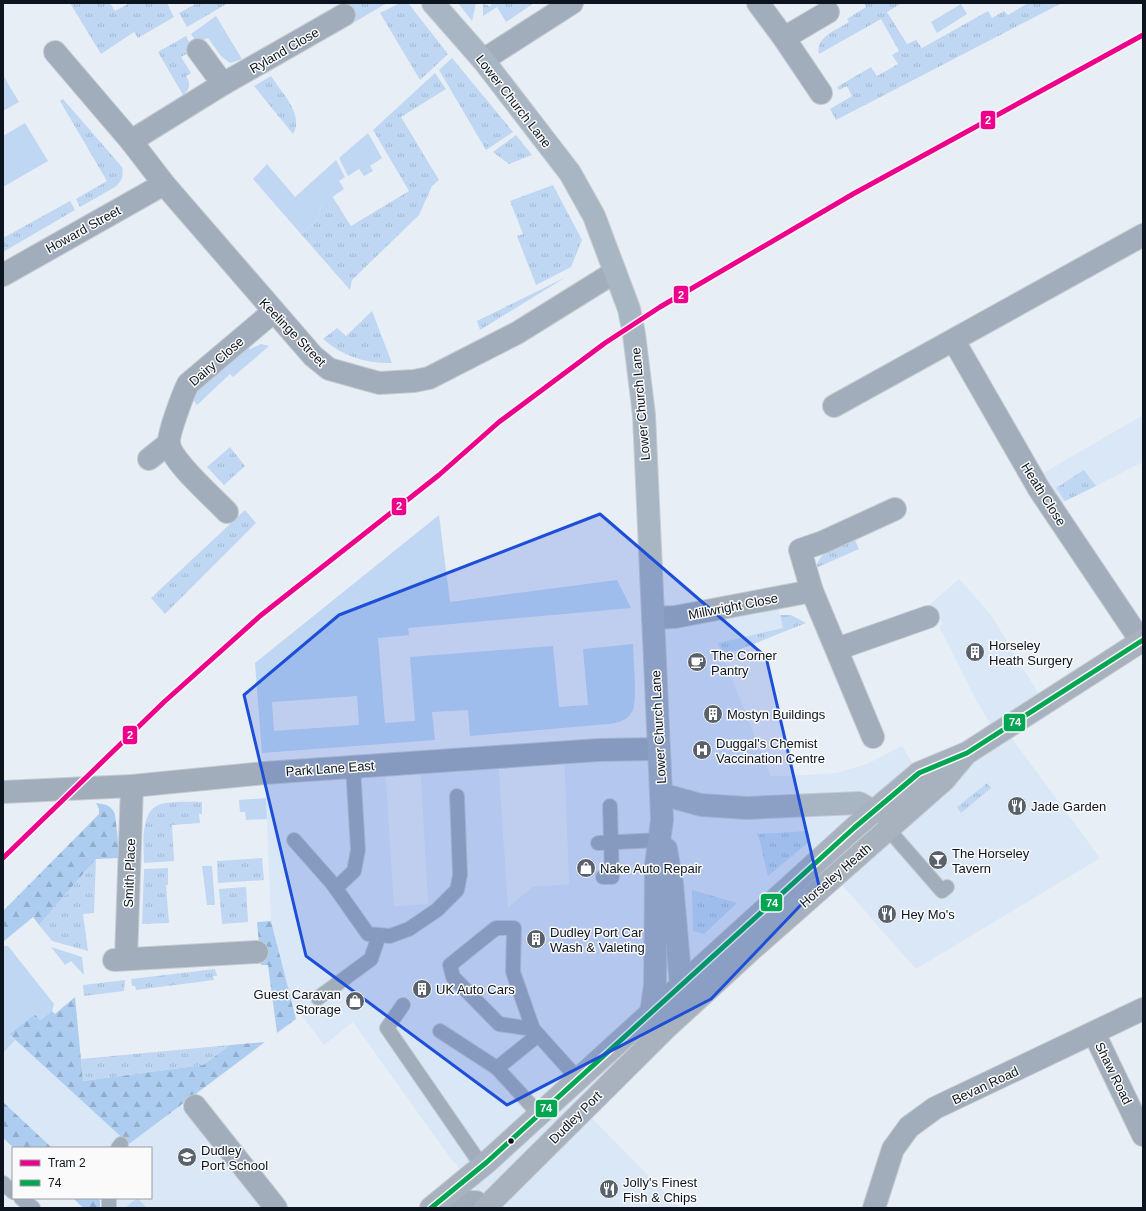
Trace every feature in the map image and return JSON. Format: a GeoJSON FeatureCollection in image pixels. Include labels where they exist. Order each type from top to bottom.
{"type":"FeatureCollection","features":[{"type":"Feature","properties":{"kind":"highway","name":"Horseley Heath"},"geometry":{"type":"LineString","coordinates":[[680,986],[873,811],[919,773],[967,752],[1142,641]]}},
{"type":"Feature","properties":{"kind":"highway","name":"Horseley Heath"},"geometry":{"type":"LineString","coordinates":[[664,1020],[757,945],[944,780],[967,752]]}},
{"type":"Feature","properties":{"kind":"highway","name":"Dudley Port"},"geometry":{"type":"LineString","coordinates":[[431,1208],[482,1166],[578,1079],[664,1020]]}},
{"type":"Feature","properties":{"kind":"highway","name":"Dudley Port"},"geometry":{"type":"LineString","coordinates":[[485,1208],[664,1020]]}},
{"type":"Feature","properties":{"kind":"main road","name":"Lower Church Lane"},"geometry":{"type":"LineString","coordinates":[[433,3],[483,60],[570,173],[594,216],[626,302],[634,334],[644,415],[661,794]]}},
{"type":"Feature","properties":{"kind":"main road"},"geometry":{"type":"LineString","coordinates":[[664,1020],[655,984],[656,864],[660,830],[661,794],[701,805],[747,808],[859,803],[873,811],[887,813],[926,782],[944,780]]}},
{"type":"Feature","properties":{"kind":"main road"},"geometry":{"type":"LineString","coordinates":[[660,830],[672,883],[682,997],[664,1020]]}},
{"type":"Feature","properties":{"kind":"street"},"geometry":{"type":"LineString","coordinates":[[483,60],[572,3]]}},
{"type":"Feature","properties":{"kind":"street"},"geometry":{"type":"LineString","coordinates":[[758,3],[784,38],[821,93]]}},
{"type":"Feature","properties":{"kind":"street"},"geometry":{"type":"LineString","coordinates":[[784,38],[828,12]]}},
{"type":"Feature","properties":{"kind":"street","name":"Ryland Close"},"geometry":{"type":"LineString","coordinates":[[131,141],[223,84],[344,15]]}},
{"type":"Feature","properties":{"kind":"street"},"geometry":{"type":"LineString","coordinates":[[198,50],[223,84]]}},
{"type":"Feature","properties":{"kind":"street","name":"Keelinge Street"},"geometry":{"type":"LineString","coordinates":[[55,52],[131,141],[164,184],[273,312],[313,356],[329,369],[379,383],[414,381],[429,378],[517,333],[615,272]]}},
{"type":"Feature","properties":{"kind":"street","name":"Howard Street"},"geometry":{"type":"LineString","coordinates":[[3,275],[164,184]]}},
{"type":"Feature","properties":{"kind":"street"},"geometry":{"type":"LineString","coordinates":[[834,406],[1141,240]]}},
{"type":"Feature","properties":{"kind":"street","name":"Dairy Close"},"geometry":{"type":"LineString","coordinates":[[169,443],[181,398],[188,384],[273,312]]}},
{"type":"Feature","properties":{"kind":"street","name":"Heath Close"},"geometry":{"type":"LineString","coordinates":[[954,341],[1038,488],[1142,641]]}},
{"type":"Feature","properties":{"kind":"street"},"geometry":{"type":"LineString","coordinates":[[149,459],[169,443],[177,461],[227,512]]}},
{"type":"Feature","properties":{"kind":"street"},"geometry":{"type":"LineString","coordinates":[[873,737],[812,591],[800,550],[823,542],[895,509]]}},
{"type":"Feature","properties":{"kind":"street","name":"Millwright Close"},"geometry":{"type":"LineString","coordinates":[[653,618],[675,617],[812,591]]}},
{"type":"Feature","properties":{"kind":"street"},"geometry":{"type":"LineString","coordinates":[[837,649],[928,617]]}},
{"type":"Feature","properties":{"kind":"street","name":"Park Lane East"},"geometry":{"type":"LineString","coordinates":[[3,792],[132,786],[353,766],[599,750],[658,749]]}},
{"type":"Feature","properties":{"kind":"street","name":"Smith Place"},"geometry":{"type":"LineString","coordinates":[[132,786],[120,960],[257,952]]}},
{"type":"Feature","properties":{"kind":"street","name":"Bevan Road"},"geometry":{"type":"LineString","coordinates":[[874,1208],[893,1149],[909,1127],[935,1108],[1094,1033],[1143,1008]]}},
{"type":"Feature","properties":{"kind":"street","name":"Shaw Road"},"geometry":{"type":"LineString","coordinates":[[1094,1033],[1143,1135]]}},
{"type":"Feature","properties":{"kind":"street"},"geometry":{"type":"LineString","coordinates":[[195,1106],[276,1208]]}},
{"type":"Feature","properties":{"kind":"street"},"geometry":{"type":"LineString","coordinates":[[460,1208],[468,1202],[476,1202],[482,1208]]}},
{"type":"Feature","properties":{"kind":"lane"},"geometry":{"type":"LineString","coordinates":[[336,888],[354,871],[358,850],[353,766]]}},
{"type":"Feature","properties":{"kind":"lane"},"geometry":{"type":"LineString","coordinates":[[294,840],[336,888],[368,934],[390,936],[409,929],[438,910],[457,890],[460,875],[457,796]]}},
{"type":"Feature","properties":{"kind":"lane"},"geometry":{"type":"LineString","coordinates":[[603,877],[612,877],[605,843],[610,806]]}},
{"type":"Feature","properties":{"kind":"lane"},"geometry":{"type":"LineString","coordinates":[[888,829],[942,891],[947,887]]}},
{"type":"Feature","properties":{"kind":"lane"},"geometry":{"type":"LineString","coordinates":[[605,843],[660,830]]}},
{"type":"Feature","properties":{"kind":"lane"},"geometry":{"type":"LineString","coordinates":[[535,1032],[498,1024],[453,977],[450,965],[496,928],[514,928],[513,972],[535,1032],[578,1079]]}},
{"type":"Feature","properties":{"kind":"lane"},"geometry":{"type":"LineString","coordinates":[[318,998],[371,959],[379,935]]}},
{"type":"Feature","properties":{"kind":"lane"},"geometry":{"type":"LineString","coordinates":[[403,1006],[387,1028],[482,1166]]}},
{"type":"Feature","properties":{"kind":"lane"},"geometry":{"type":"LineString","coordinates":[[440,1031],[497,1068],[539,1114]]}},
{"type":"Feature","properties":{"kind":"lane"},"geometry":{"type":"LineString","coordinates":[[497,1068],[535,1032]]}},
{"type":"Feature","properties":{"kind":"lane"},"geometry":{"type":"LineString","coordinates":[[3,1183],[12,1191]]}},
{"type":"Feature","properties":{"kind":"lane"},"geometry":{"type":"LineString","coordinates":[[22,1199],[33,1208]]}},
{"type":"Feature","properties":{"kind":"highlighted area"},"geometry":{"type":"Polygon","coordinates":[[[600,514],[766,657],[819,886],[711,999],[507,1105],[306,956],[244,695],[339,615],[600,514]]]}},
{"type":"Feature","properties":{"kind":"shaded area"},"geometry":{"type":"Polygon","coordinates":[[[1143,415],[1143,462],[1052,508],[1033,479],[1143,415]]]}},
{"type":"Feature","properties":{"kind":"shaded area"},"geometry":{"type":"Polygon","coordinates":[[[959,579],[991,615],[1044,703],[1005,729],[1100,858],[916,969],[827,868],[683,997],[575,1101],[680,1208],[460,1208],[479,1193],[449,1156],[353,1022],[324,1045],[291,1001],[271,921],[265,773],[385,764],[394,906],[428,904],[420,762],[498,757],[508,907],[533,887],[569,884],[564,753],[658,749],[653,618],[776,599],[784,631],[723,656],[771,776],[836,773],[867,764],[902,746],[919,773],[996,734],[975,698],[939,626],[943,624],[929,605],[959,579]]]}},
{"type":"Feature","properties":{"kind":"shaded area","name":"Dudley Port School"},"geometry":{"type":"Polygon","coordinates":[[[3,1029],[129,1144],[181,1105],[232,1168],[268,1208],[112,1208],[100,1202],[99,1199],[152,1199],[152,1147],[51,1147],[3,1102],[3,1029]]]}},
{"type":"Feature","properties":{"kind":"green space"},"geometry":{"type":"Polygon","coordinates":[[[70,3],[110,3],[115,11],[130,3],[167,3],[174,17],[138,38],[134,32],[101,54],[70,3]]]}},
{"type":"Feature","properties":{"kind":"green space"},"geometry":{"type":"Polygon","coordinates":[[[197,3],[228,3],[187,27],[179,13],[197,3]]]}},
{"type":"Feature","properties":{"kind":"green space"},"geometry":{"type":"Polygon","coordinates":[[[347,3],[387,3],[353,23],[342,6],[347,3]]]}},
{"type":"Feature","properties":{"kind":"green space"},"geometry":{"type":"Polygon","coordinates":[[[400,3],[408,3],[448,54],[420,80],[380,13],[400,3]]]}},
{"type":"Feature","properties":{"kind":"green space"},"geometry":{"type":"Polygon","coordinates":[[[458,3],[476,3],[472,21],[458,3]]]}},
{"type":"Feature","properties":{"kind":"green space"},"geometry":{"type":"Polygon","coordinates":[[[491,3],[534,3],[506,22],[497,7],[483,16],[483,4],[491,6],[491,3]]]}},
{"type":"Feature","properties":{"kind":"green space"},"geometry":{"type":"Polygon","coordinates":[[[864,3],[902,3],[887,12],[907,44],[916,40],[922,48],[988,11],[992,18],[1004,11],[1008,15],[1028,3],[1062,3],[836,120],[830,109],[852,96],[847,86],[839,90],[837,87],[871,67],[877,76],[898,64],[892,55],[899,51],[881,19],[819,54],[820,43],[833,31],[849,22],[847,19],[866,7],[864,3]]]}},
{"type":"Feature","properties":{"kind":"green space"},"geometry":{"type":"Polygon","coordinates":[[[961,4],[967,14],[937,33],[931,22],[961,4]]]}},
{"type":"Feature","properties":{"kind":"green space"},"geometry":{"type":"Polygon","coordinates":[[[216,16],[242,59],[230,63],[221,56],[208,38],[197,43],[191,34],[216,16]]]}},
{"type":"Feature","properties":{"kind":"green space"},"geometry":{"type":"Polygon","coordinates":[[[186,36],[193,50],[181,57],[191,73],[186,76],[189,86],[183,95],[158,52],[186,36]]]}},
{"type":"Feature","properties":{"kind":"green space"},"geometry":{"type":"Polygon","coordinates":[[[452,58],[513,132],[486,150],[439,70],[452,58]]]}},
{"type":"Feature","properties":{"kind":"green space"},"geometry":{"type":"Polygon","coordinates":[[[435,73],[446,89],[401,117],[439,180],[432,186],[419,215],[352,280],[350,290],[301,234],[315,223],[322,204],[332,196],[351,226],[409,191],[373,130],[435,73]]]}},
{"type":"Feature","properties":{"kind":"green space"},"geometry":{"type":"Polygon","coordinates":[[[3,75],[19,102],[3,111],[3,75]]]}},
{"type":"Feature","properties":{"kind":"green space"},"geometry":{"type":"Polygon","coordinates":[[[271,76],[286,96],[294,112],[296,127],[293,134],[254,86],[271,76]]]}},
{"type":"Feature","properties":{"kind":"green space"},"geometry":{"type":"Polygon","coordinates":[[[63,99],[123,170],[123,176],[115,187],[80,207],[76,199],[107,181],[60,101],[63,99]]]}},
{"type":"Feature","properties":{"kind":"green space"},"geometry":{"type":"Polygon","coordinates":[[[25,123],[48,161],[3,187],[3,136],[25,123]]]}},
{"type":"Feature","properties":{"kind":"green space"},"geometry":{"type":"Polygon","coordinates":[[[368,133],[382,158],[370,166],[373,171],[364,176],[359,169],[348,176],[339,158],[368,133]]]}},
{"type":"Feature","properties":{"kind":"green space"},"geometry":{"type":"Polygon","coordinates":[[[516,135],[532,155],[509,164],[493,152],[516,135]]]}},
{"type":"Feature","properties":{"kind":"green space"},"geometry":{"type":"Polygon","coordinates":[[[336,160],[345,177],[339,181],[344,189],[322,204],[315,223],[301,234],[253,179],[267,164],[295,197],[336,160]]]}},
{"type":"Feature","properties":{"kind":"green space"},"geometry":{"type":"Polygon","coordinates":[[[553,185],[582,240],[571,267],[536,285],[517,236],[523,234],[510,201],[553,185]]]}},
{"type":"Feature","properties":{"kind":"green space"},"geometry":{"type":"Polygon","coordinates":[[[70,201],[75,210],[3,252],[3,238],[70,201]]]}},
{"type":"Feature","properties":{"kind":"green space"},"geometry":{"type":"Polygon","coordinates":[[[566,277],[480,330],[477,321],[566,277]]]}},
{"type":"Feature","properties":{"kind":"green space"},"geometry":{"type":"Polygon","coordinates":[[[372,311],[392,363],[373,362],[355,358],[338,350],[323,339],[337,328],[346,336],[372,311]]]}},
{"type":"Feature","properties":{"kind":"green space"},"geometry":{"type":"Polygon","coordinates":[[[261,344],[269,346],[233,377],[230,374],[197,405],[193,399],[193,393],[246,345],[250,349],[261,344]]]}},
{"type":"Feature","properties":{"kind":"green space"},"geometry":{"type":"Polygon","coordinates":[[[230,447],[245,466],[224,485],[207,467],[230,447]]]}},
{"type":"Feature","properties":{"kind":"green space"},"geometry":{"type":"Polygon","coordinates":[[[1084,470],[1096,486],[1065,501],[1056,488],[1084,470]]]}},
{"type":"Feature","properties":{"kind":"green space"},"geometry":{"type":"Polygon","coordinates":[[[245,510],[256,523],[165,614],[151,598],[245,510]]]}},
{"type":"Feature","properties":{"kind":"green space"},"geometry":{"type":"Polygon","coordinates":[[[439,515],[450,602],[617,580],[631,608],[408,628],[409,635],[378,638],[385,723],[415,721],[410,657],[553,646],[559,707],[588,705],[583,649],[633,644],[635,699],[630,715],[622,721],[611,724],[470,736],[468,710],[432,712],[435,740],[262,753],[255,663],[439,515]],[[357,696],[272,702],[274,731],[359,725],[357,696]]]}},
{"type":"Feature","properties":{"kind":"green space"},"geometry":{"type":"Polygon","coordinates":[[[854,538],[859,549],[816,568],[822,556],[830,548],[854,538]]]}},
{"type":"Feature","properties":{"kind":"green space"},"geometry":{"type":"Polygon","coordinates":[[[780,615],[791,615],[806,623],[723,656],[718,643],[783,628],[780,615]]]}},
{"type":"Feature","properties":{"kind":"green space"},"geometry":{"type":"Polygon","coordinates":[[[987,783],[991,788],[961,813],[957,807],[987,783]]]}},
{"type":"Feature","properties":{"kind":"green space"},"geometry":{"type":"Polygon","coordinates":[[[266,798],[267,819],[246,820],[245,812],[240,812],[239,800],[266,798]]]}},
{"type":"Feature","properties":{"kind":"green space"},"geometry":{"type":"Polygon","coordinates":[[[171,802],[202,802],[202,814],[199,814],[200,823],[172,825],[174,861],[144,863],[144,829],[149,813],[161,804],[171,802]]]}},
{"type":"Feature","properties":{"kind":"green space"},"geometry":{"type":"Polygon","coordinates":[[[96,803],[107,806],[112,809],[115,814],[120,858],[96,859],[39,925],[33,917],[4,941],[3,911],[99,814],[99,809],[96,803]]]}},
{"type":"Feature","properties":{"kind":"green space"},"geometry":{"type":"Polygon","coordinates":[[[808,831],[810,841],[768,876],[758,834],[808,831]]]}},
{"type":"Feature","properties":{"kind":"green space"},"geometry":{"type":"Polygon","coordinates":[[[262,858],[264,880],[218,883],[217,861],[262,858]]]}},
{"type":"Feature","properties":{"kind":"green space"},"geometry":{"type":"Polygon","coordinates":[[[96,859],[94,913],[83,914],[88,951],[52,941],[39,925],[96,859]]]}},
{"type":"Feature","properties":{"kind":"green space"},"geometry":{"type":"Polygon","coordinates":[[[202,866],[212,866],[215,905],[207,905],[202,866]]]}},
{"type":"Feature","properties":{"kind":"green space"},"geometry":{"type":"Polygon","coordinates":[[[168,868],[168,885],[166,885],[169,923],[142,924],[144,869],[168,868]]]}},
{"type":"Feature","properties":{"kind":"green space"},"geometry":{"type":"Polygon","coordinates":[[[246,887],[248,922],[222,924],[219,889],[246,887]]]}},
{"type":"Feature","properties":{"kind":"green space"},"geometry":{"type":"Polygon","coordinates":[[[692,890],[737,903],[704,934],[693,931],[692,890]]]}},
{"type":"Feature","properties":{"kind":"green space"},"geometry":{"type":"Polygon","coordinates":[[[271,921],[296,1019],[277,1033],[268,965],[261,965],[257,922],[271,921]]]}},
{"type":"Feature","properties":{"kind":"green space"},"geometry":{"type":"Polygon","coordinates":[[[3,946],[8,946],[54,1004],[52,1011],[40,1020],[35,1014],[9,1034],[15,1040],[3,1053],[3,946]]]}},
{"type":"Feature","properties":{"kind":"green space"},"geometry":{"type":"Polygon","coordinates":[[[51,947],[82,957],[84,975],[71,961],[65,965],[51,947]]]}},
{"type":"Feature","properties":{"kind":"green space"},"geometry":{"type":"Polygon","coordinates":[[[215,969],[217,976],[213,976],[214,980],[136,990],[135,986],[132,986],[131,979],[215,969]]]}},
{"type":"Feature","properties":{"kind":"green space"},"geometry":{"type":"Polygon","coordinates":[[[125,980],[124,991],[84,996],[83,985],[125,980]]]}},
{"type":"Feature","properties":{"kind":"green space"},"geometry":{"type":"Polygon","coordinates":[[[75,997],[83,1081],[203,1065],[230,1045],[265,1042],[129,1144],[9,1034],[35,1014],[40,1020],[52,1011],[55,1014],[75,997]]]}},
{"type":"Feature","properties":{"kind":"green space"},"geometry":{"type":"Polygon","coordinates":[[[230,1045],[203,1065],[83,1081],[81,1059],[230,1045]]]}},
{"type":"Feature","properties":{"kind":"green space"},"geometry":{"type":"Polygon","coordinates":[[[3,1102],[51,1147],[13,1147],[3,1138],[3,1102]]]}},
{"type":"Feature","properties":{"kind":"green space"},"geometry":{"type":"Polygon","coordinates":[[[74,1199],[99,1199],[100,1208],[83,1208],[74,1199]]]}},
{"type":"Feature","properties":{"kind":"green space"},"geometry":{"type":"Polygon","coordinates":[[[136,1199],[138,1199],[147,1208],[125,1208],[136,1199]]]}},
{"type":"Feature","properties":{"kind":"tram line","name":"2"},"geometry":{"type":"LineString","coordinates":[[3,858],[164,702],[260,616],[439,475],[499,422],[605,343],[660,307],[853,194],[1143,35]]}},
{"type":"Feature","properties":{"kind":"transit line","name":"74"},"geometry":{"type":"LineString","coordinates":[[431,1208],[487,1162],[854,828],[919,773],[967,753],[1143,640]]}},
{"type":"Feature","properties":{"kind":"place","name":"Horseley Heath Surgery"},"geometry":{"type":"Point","coordinates":[975,652]}},
{"type":"Feature","properties":{"kind":"place","name":"The Corner Pantry"},"geometry":{"type":"Point","coordinates":[697,662]}},
{"type":"Feature","properties":{"kind":"place","name":"Mostyn Buildings"},"geometry":{"type":"Point","coordinates":[713,714]}},
{"type":"Feature","properties":{"kind":"place","name":"Duggal's Chemist Vaccination Centre"},"geometry":{"type":"Point","coordinates":[702,750]}},
{"type":"Feature","properties":{"kind":"place","name":"Jade Garden"},"geometry":{"type":"Point","coordinates":[1017,806]}},
{"type":"Feature","properties":{"kind":"place","name":"The Horseley Tavern"},"geometry":{"type":"Point","coordinates":[938,860]}},
{"type":"Feature","properties":{"kind":"place","name":"Nake Auto Repair"},"geometry":{"type":"Point","coordinates":[586,868]}},
{"type":"Feature","properties":{"kind":"place","name":"Hey Mo's"},"geometry":{"type":"Point","coordinates":[887,914]}},
{"type":"Feature","properties":{"kind":"place","name":"Dudley Port Car Wash & Valeting"},"geometry":{"type":"Point","coordinates":[536,939]}},
{"type":"Feature","properties":{"kind":"place","name":"UK Auto Cars"},"geometry":{"type":"Point","coordinates":[422,989]}},
{"type":"Feature","properties":{"kind":"place","name":"Guest Caravan Storage"},"geometry":{"type":"Point","coordinates":[355,1001]}},
{"type":"Feature","properties":{"kind":"place","name":"Dudley Port School"},"geometry":{"type":"Point","coordinates":[187,1157]}},
{"type":"Feature","properties":{"kind":"place","name":"Jolly's Finest Fish & Chips"},"geometry":{"type":"Point","coordinates":[609,1189]}}]}
